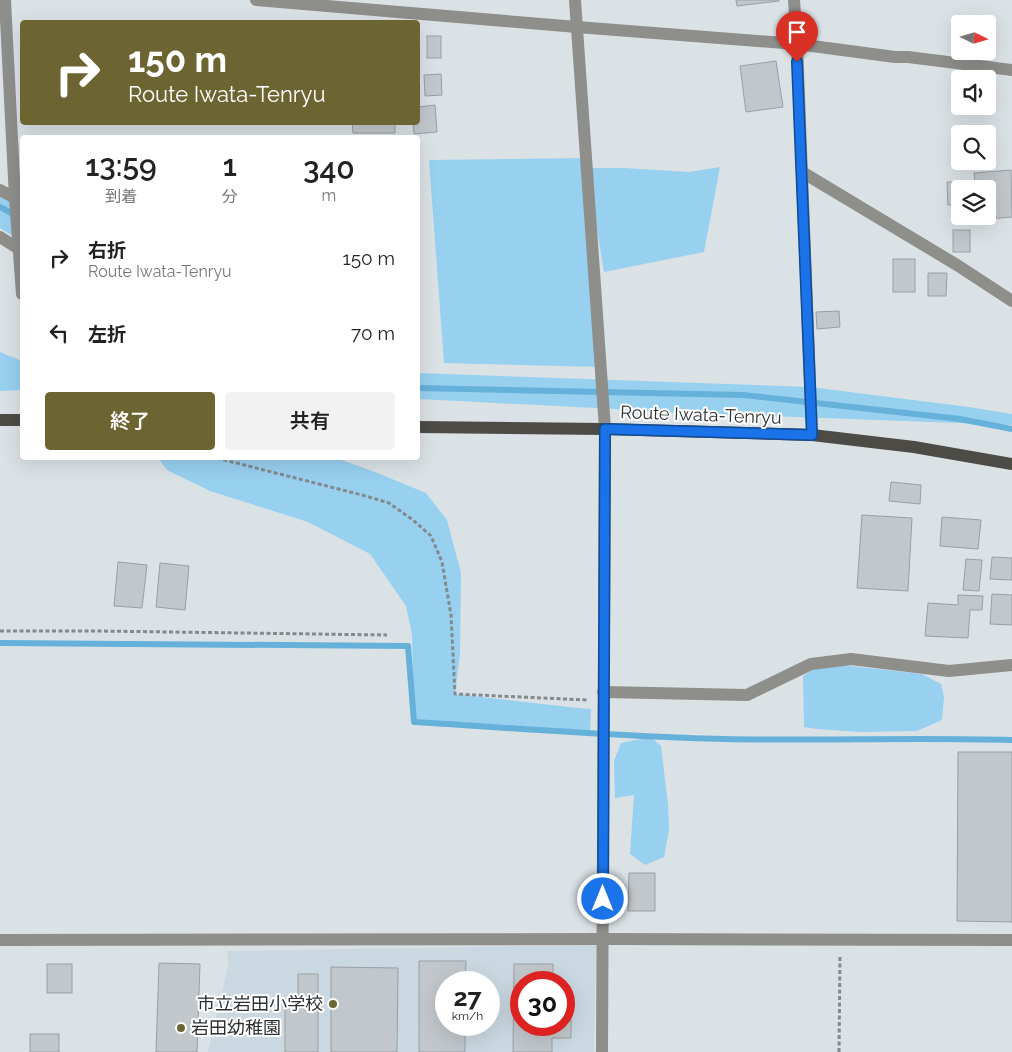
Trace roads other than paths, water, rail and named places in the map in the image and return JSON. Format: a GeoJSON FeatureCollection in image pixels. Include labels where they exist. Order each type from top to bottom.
{"type":"FeatureCollection","features":[{"type":"Feature","properties":{"kind":"main road"},"geometry":{"type":"LineString","coordinates":[[0,420],[20,420]]}},
{"type":"Feature","properties":{"kind":"main road","name":"Route Iwata-Tenryu"},"geometry":{"type":"LineString","coordinates":[[420,427],[605,429],[812,435],[914,447],[1012,464]]}},
{"type":"Feature","properties":{"kind":"street"},"geometry":{"type":"LineString","coordinates":[[5,0],[15,198],[20,241]]}},
{"type":"Feature","properties":{"kind":"street"},"geometry":{"type":"LineString","coordinates":[[256,0],[797,44],[1012,70]]}},
{"type":"Feature","properties":{"kind":"street"},"geometry":{"type":"LineString","coordinates":[[575,0],[605,429],[602,1052]]}},
{"type":"Feature","properties":{"kind":"street"},"geometry":{"type":"LineString","coordinates":[[794,0],[812,435]]}},
{"type":"Feature","properties":{"kind":"street"},"geometry":{"type":"LineString","coordinates":[[802,172],[957,265],[1012,301]]}},
{"type":"Feature","properties":{"kind":"street"},"geometry":{"type":"LineString","coordinates":[[0,190],[15,198]]}},
{"type":"Feature","properties":{"kind":"street"},"geometry":{"type":"LineString","coordinates":[[0,237],[20,249]]}},
{"type":"Feature","properties":{"kind":"street"},"geometry":{"type":"LineString","coordinates":[[603,697],[748,695],[811,664],[851,659],[949,671],[1012,666]]}},
{"type":"Feature","properties":{"kind":"street"},"geometry":{"type":"LineString","coordinates":[[0,940],[1012,940]]}},
{"type":"Feature","properties":{"kind":"waterway"},"geometry":{"type":"LineString","coordinates":[[0,207],[17,216]]}},
{"type":"Feature","properties":{"kind":"waterway"},"geometry":{"type":"LineString","coordinates":[[420,388],[743,395],[960,419],[1012,429]]}},
{"type":"Feature","properties":{"kind":"waterway"},"geometry":{"type":"LineString","coordinates":[[0,643],[408,646],[414,722],[685,738],[1012,740]]}},
{"type":"Feature","properties":{"kind":"place","name":"市立岩田小学校"},"geometry":{"type":"Point","coordinates":[333,1004]}},
{"type":"Feature","properties":{"kind":"place","name":"岩田幼稚園"},"geometry":{"type":"Point","coordinates":[181,1028]}}]}
